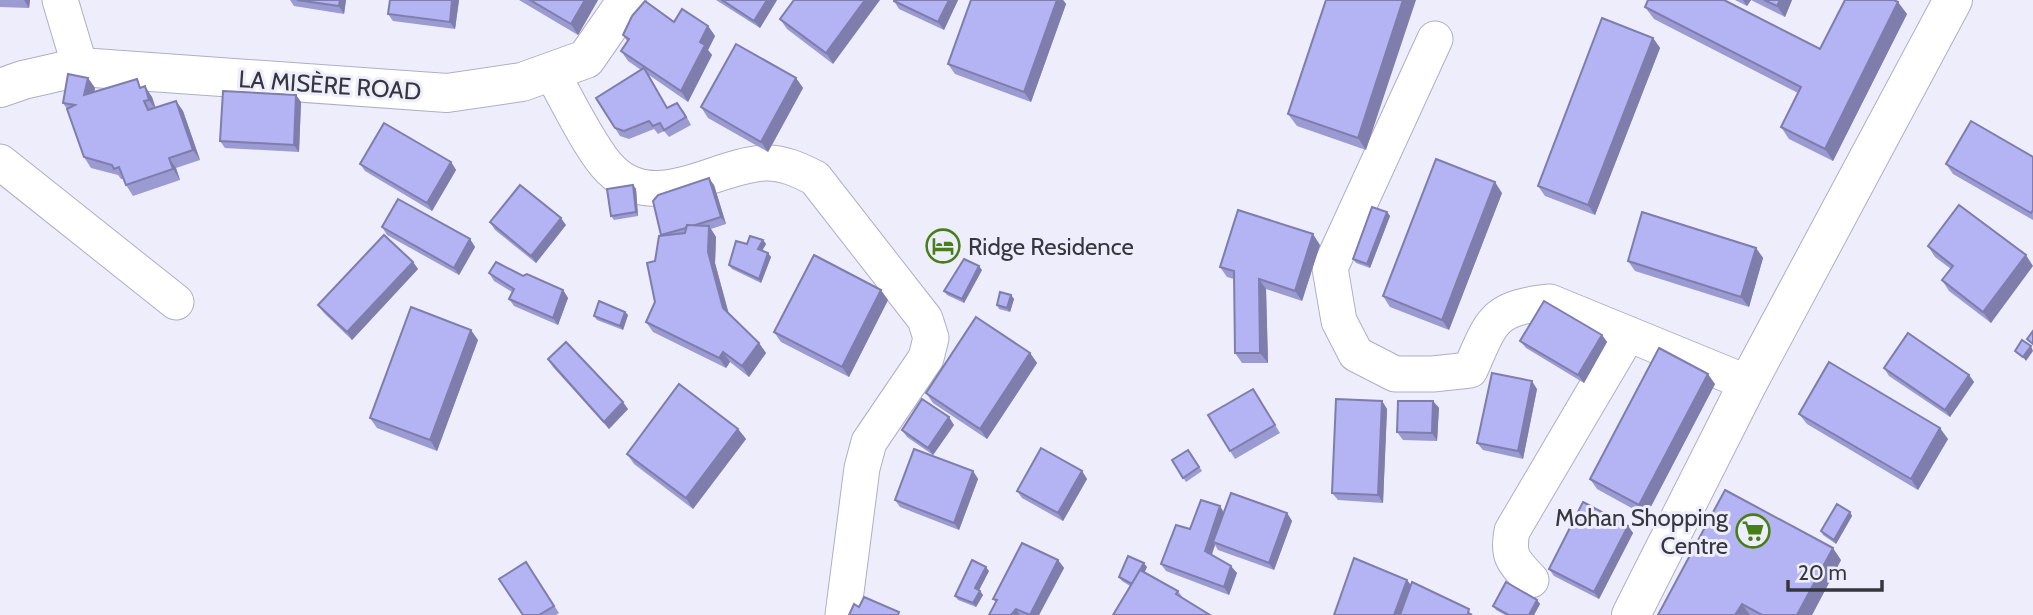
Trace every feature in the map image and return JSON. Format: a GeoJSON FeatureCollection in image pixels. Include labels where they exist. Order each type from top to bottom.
{"type":"FeatureCollection","features":[{"type":"Feature","properties":{"kind":"main road","name":"LA MISÈRE ROAD"},"geometry":{"type":"LineString","coordinates":[[0,88],[23,79],[79,67],[447,93],[522,82],[552,74],[586,59],[627,0]]}},
{"type":"Feature","properties":{"kind":"main road"},"geometry":{"type":"LineString","coordinates":[[1631,615],[1748,383],[1953,0]]}},
{"type":"Feature","properties":{"kind":"street"},"geometry":{"type":"LineString","coordinates":[[60,0],[79,67]]}},
{"type":"Feature","properties":{"kind":"street"},"geometry":{"type":"LineString","coordinates":[[1435,39],[1330,268],[1339,321],[1356,354],[1395,374],[1470,370],[1490,325],[1517,305],[1550,302],[1748,383]]}},
{"type":"Feature","properties":{"kind":"street"},"geometry":{"type":"LineString","coordinates":[[552,74],[610,170],[634,186],[667,189],[764,163],[792,166],[815,178],[925,319],[931,338],[926,358],[869,442],[843,615]]}},
{"type":"Feature","properties":{"kind":"street"},"geometry":{"type":"LineString","coordinates":[[0,162],[176,302]]}},
{"type":"Feature","properties":{"kind":"street"},"geometry":{"type":"LineString","coordinates":[[1531,580],[1516,564],[1509,549],[1512,531],[1628,334]]}},
{"type":"Feature","properties":{"kind":"building"},"geometry":{"type":"Polygon","coordinates":[[[297,0],[340,0],[339,6],[297,0]]]}},
{"type":"Feature","properties":{"kind":"building"},"geometry":{"type":"Polygon","coordinates":[[[390,0],[452,0],[450,22],[388,14],[390,0]]]}},
{"type":"Feature","properties":{"kind":"building"},"geometry":{"type":"Polygon","coordinates":[[[530,0],[585,0],[571,24],[530,0]]]}},
{"type":"Feature","properties":{"kind":"building"},"geometry":{"type":"Polygon","coordinates":[[[722,0],[767,0],[754,21],[722,0]]]}},
{"type":"Feature","properties":{"kind":"building"},"geometry":{"type":"Polygon","coordinates":[[[794,0],[865,0],[826,53],[780,19],[794,0]]]}},
{"type":"Feature","properties":{"kind":"building"},"geometry":{"type":"Polygon","coordinates":[[[894,0],[949,0],[938,22],[894,0]]]}},
{"type":"Feature","properties":{"kind":"building"},"geometry":{"type":"Polygon","coordinates":[[[971,0],[1057,0],[1024,92],[948,64],[971,0]]]}},
{"type":"Feature","properties":{"kind":"building"},"geometry":{"type":"Polygon","coordinates":[[[1326,0],[1403,0],[1358,138],[1288,114],[1326,0]]]}},
{"type":"Feature","properties":{"kind":"building"},"geometry":{"type":"Polygon","coordinates":[[[1648,0],[1724,0],[1820,49],[1845,0],[1898,2],[1825,149],[1781,127],[1801,87],[1645,7],[1648,0]]]}},
{"type":"Feature","properties":{"kind":"building"},"geometry":{"type":"Polygon","coordinates":[[[1764,0],[1780,0],[1777,6],[1764,0]]]}},
{"type":"Feature","properties":{"kind":"building"},"geometry":{"type":"Polygon","coordinates":[[[645,1],[674,22],[682,9],[708,26],[700,42],[705,45],[681,91],[621,51],[629,39],[623,35],[632,16],[645,1]]]}},
{"type":"Feature","properties":{"kind":"building"},"geometry":{"type":"Polygon","coordinates":[[[1602,18],[1653,38],[1588,205],[1538,186],[1602,18]]]}},
{"type":"Feature","properties":{"kind":"building"},"geometry":{"type":"Polygon","coordinates":[[[736,44],[796,78],[761,142],[701,107],[736,44]]]}},
{"type":"Feature","properties":{"kind":"building"},"geometry":{"type":"Polygon","coordinates":[[[644,68],[667,108],[677,103],[686,117],[664,130],[660,123],[653,126],[649,121],[624,131],[615,128],[596,98],[644,68]]]}},
{"type":"Feature","properties":{"kind":"building"},"geometry":{"type":"Polygon","coordinates":[[[68,74],[88,78],[84,95],[137,79],[140,88],[145,86],[149,100],[144,101],[148,110],[176,101],[193,150],[169,158],[173,169],[126,185],[119,167],[114,169],[112,165],[84,157],[67,109],[75,105],[63,103],[68,74]]]}},
{"type":"Feature","properties":{"kind":"building"},"geometry":{"type":"Polygon","coordinates":[[[223,91],[296,95],[294,145],[220,141],[223,91]]]}},
{"type":"Feature","properties":{"kind":"building"},"geometry":{"type":"Polygon","coordinates":[[[1971,121],[2033,157],[2031,213],[1946,164],[1971,121]]]}},
{"type":"Feature","properties":{"kind":"building"},"geometry":{"type":"Polygon","coordinates":[[[384,123],[451,162],[427,203],[360,164],[384,123]]]}},
{"type":"Feature","properties":{"kind":"building"},"geometry":{"type":"Polygon","coordinates":[[[1436,159],[1495,182],[1442,320],[1383,296],[1436,159]]]}},
{"type":"Feature","properties":{"kind":"building"},"geometry":{"type":"Polygon","coordinates":[[[709,178],[721,217],[692,226],[687,225],[686,228],[661,235],[653,201],[658,195],[709,178]]]}},
{"type":"Feature","properties":{"kind":"building"},"geometry":{"type":"Polygon","coordinates":[[[520,185],[561,218],[531,256],[490,222],[520,185]]]}},
{"type":"Feature","properties":{"kind":"building"},"geometry":{"type":"Polygon","coordinates":[[[633,185],[636,212],[611,216],[607,189],[633,185]]]}},
{"type":"Feature","properties":{"kind":"building"},"geometry":{"type":"Polygon","coordinates":[[[398,199],[470,239],[454,268],[382,227],[398,199]]]}},
{"type":"Feature","properties":{"kind":"building"},"geometry":{"type":"Polygon","coordinates":[[[1959,205],[2026,255],[1983,312],[1942,280],[1953,266],[1928,246],[1959,205]]]}},
{"type":"Feature","properties":{"kind":"building"},"geometry":{"type":"Polygon","coordinates":[[[1372,207],[1387,212],[1367,264],[1353,259],[1372,207]]]}},
{"type":"Feature","properties":{"kind":"building"},"geometry":{"type":"Polygon","coordinates":[[[1238,210],[1313,234],[1295,291],[1259,279],[1260,353],[1235,353],[1234,271],[1220,267],[1238,210]]]}},
{"type":"Feature","properties":{"kind":"building"},"geometry":{"type":"Polygon","coordinates":[[[1642,212],[1756,248],[1741,297],[1628,261],[1642,212]]]}},
{"type":"Feature","properties":{"kind":"building"},"geometry":{"type":"Polygon","coordinates":[[[687,225],[709,226],[708,252],[723,308],[759,343],[742,366],[723,352],[719,358],[646,322],[655,302],[647,263],[655,261],[659,236],[685,233],[687,225]]]}},
{"type":"Feature","properties":{"kind":"building"},"geometry":{"type":"Polygon","coordinates":[[[384,235],[413,262],[347,332],[318,305],[384,235]]]}},
{"type":"Feature","properties":{"kind":"building"},"geometry":{"type":"Polygon","coordinates":[[[750,236],[763,240],[758,249],[768,253],[759,279],[729,265],[736,241],[747,244],[750,236]]]}},
{"type":"Feature","properties":{"kind":"building"},"geometry":{"type":"Polygon","coordinates":[[[814,255],[881,290],[842,367],[774,332],[814,255]]]}},
{"type":"Feature","properties":{"kind":"building"},"geometry":{"type":"Polygon","coordinates":[[[964,259],[979,266],[962,299],[944,291],[964,259]]]}},
{"type":"Feature","properties":{"kind":"building"},"geometry":{"type":"Polygon","coordinates":[[[496,262],[523,276],[527,274],[563,290],[553,318],[509,299],[514,289],[489,273],[496,262]]]}},
{"type":"Feature","properties":{"kind":"building"},"geometry":{"type":"Polygon","coordinates":[[[1000,292],[1011,295],[1007,308],[997,305],[1000,292]]]}},
{"type":"Feature","properties":{"kind":"building"},"geometry":{"type":"Polygon","coordinates":[[[599,301],[625,312],[620,326],[594,316],[599,301]]]}},
{"type":"Feature","properties":{"kind":"building"},"geometry":{"type":"Polygon","coordinates":[[[1544,301],[1602,335],[1578,375],[1520,341],[1544,301]]]}},
{"type":"Feature","properties":{"kind":"building"},"geometry":{"type":"Polygon","coordinates":[[[411,307],[471,330],[430,440],[370,418],[411,307]]]}},
{"type":"Feature","properties":{"kind":"building"},"geometry":{"type":"Polygon","coordinates":[[[976,317],[1030,353],[980,429],[926,393],[976,317]]]}},
{"type":"Feature","properties":{"kind":"building"},"geometry":{"type":"Polygon","coordinates":[[[2033,331],[2033,344],[2027,339],[2033,331]]]}},
{"type":"Feature","properties":{"kind":"building"},"geometry":{"type":"Polygon","coordinates":[[[1908,333],[1969,375],[1945,410],[1884,368],[1908,333]]]}},
{"type":"Feature","properties":{"kind":"building"},"geometry":{"type":"Polygon","coordinates":[[[2022,340],[2031,346],[2023,357],[2015,351],[2022,340]]]}},
{"type":"Feature","properties":{"kind":"building"},"geometry":{"type":"Polygon","coordinates":[[[566,342],[623,402],[604,422],[548,359],[566,342]]]}},
{"type":"Feature","properties":{"kind":"building"},"geometry":{"type":"Polygon","coordinates":[[[1659,348],[1708,374],[1639,505],[1590,479],[1659,348]]]}},
{"type":"Feature","properties":{"kind":"building"},"geometry":{"type":"Polygon","coordinates":[[[1829,362],[1940,428],[1911,479],[1799,414],[1829,362]]]}},
{"type":"Feature","properties":{"kind":"building"},"geometry":{"type":"Polygon","coordinates":[[[1492,373],[1532,381],[1518,451],[1477,443],[1492,373]]]}},
{"type":"Feature","properties":{"kind":"building"},"geometry":{"type":"Polygon","coordinates":[[[679,384],[738,429],[686,498],[627,454],[679,384]]]}},
{"type":"Feature","properties":{"kind":"building"},"geometry":{"type":"Polygon","coordinates":[[[1253,389],[1275,425],[1230,451],[1208,415],[1253,389]]]}},
{"type":"Feature","properties":{"kind":"building"},"geometry":{"type":"Polygon","coordinates":[[[922,399],[949,417],[928,448],[902,430],[922,399]]]}},
{"type":"Feature","properties":{"kind":"building"},"geometry":{"type":"Polygon","coordinates":[[[1336,399],[1382,401],[1378,495],[1332,493],[1336,399]]]}},
{"type":"Feature","properties":{"kind":"building"},"geometry":{"type":"Polygon","coordinates":[[[1398,401],[1433,401],[1432,433],[1397,432],[1398,401]]]}},
{"type":"Feature","properties":{"kind":"building"},"geometry":{"type":"Polygon","coordinates":[[[1041,448],[1082,471],[1058,513],[1017,491],[1041,448]]]}},
{"type":"Feature","properties":{"kind":"building"},"geometry":{"type":"Polygon","coordinates":[[[914,449],[973,471],[954,523],[895,500],[914,449]]]}},
{"type":"Feature","properties":{"kind":"building"},"geometry":{"type":"Polygon","coordinates":[[[1188,450],[1199,467],[1183,478],[1172,460],[1188,450]]]}},
{"type":"Feature","properties":{"kind":"building","name":"Mohan Shopping Centre"},"geometry":{"type":"Polygon","coordinates":[[[1725,490],[1833,548],[1797,615],[1762,615],[1742,604],[1735,615],[1658,615],[1725,490]]]}},
{"type":"Feature","properties":{"kind":"building"},"geometry":{"type":"Polygon","coordinates":[[[1231,493],[1287,513],[1269,563],[1213,542],[1231,493]]]}},
{"type":"Feature","properties":{"kind":"building"},"geometry":{"type":"Polygon","coordinates":[[[1201,500],[1220,506],[1205,551],[1231,566],[1224,587],[1161,564],[1176,525],[1190,529],[1201,500]]]}},
{"type":"Feature","properties":{"kind":"building"},"geometry":{"type":"Polygon","coordinates":[[[1583,502],[1628,526],[1594,592],[1549,569],[1583,502]]]}},
{"type":"Feature","properties":{"kind":"building"},"geometry":{"type":"Polygon","coordinates":[[[1837,504],[1850,512],[1834,540],[1821,531],[1837,504]]]}},
{"type":"Feature","properties":{"kind":"building"},"geometry":{"type":"Polygon","coordinates":[[[1022,543],[1058,560],[1030,615],[1016,609],[1011,615],[989,615],[997,600],[993,599],[1022,543]]]}},
{"type":"Feature","properties":{"kind":"building"},"geometry":{"type":"Polygon","coordinates":[[[1128,556],[1144,563],[1132,584],[1119,577],[1128,556]]]}},
{"type":"Feature","properties":{"kind":"building"},"geometry":{"type":"Polygon","coordinates":[[[1354,558],[1407,580],[1394,615],[1334,615],[1354,558]]]}},
{"type":"Feature","properties":{"kind":"building"},"geometry":{"type":"Polygon","coordinates":[[[972,560],[986,567],[975,588],[980,591],[973,603],[955,596],[972,560]]]}},
{"type":"Feature","properties":{"kind":"building"},"geometry":{"type":"Polygon","coordinates":[[[526,562],[554,606],[539,615],[523,615],[499,579],[526,562]]]}},
{"type":"Feature","properties":{"kind":"building"},"geometry":{"type":"Polygon","coordinates":[[[1140,570],[1178,591],[1176,594],[1210,615],[1113,615],[1140,570]]]}},
{"type":"Feature","properties":{"kind":"building"},"geometry":{"type":"Polygon","coordinates":[[[1412,582],[1469,609],[1468,613],[1472,615],[1400,615],[1412,582]]]}},
{"type":"Feature","properties":{"kind":"building"},"geometry":{"type":"Polygon","coordinates":[[[1506,582],[1537,600],[1529,615],[1509,615],[1493,606],[1506,582]]]}},
{"type":"Feature","properties":{"kind":"building"},"geometry":{"type":"Polygon","coordinates":[[[864,597],[899,612],[898,615],[849,615],[854,604],[859,607],[864,597]]]}},
{"type":"Feature","properties":{"kind":"place","name":"Ridge Residence"},"geometry":{"type":"Point","coordinates":[943,246]}},
{"type":"Feature","properties":{"kind":"place","name":"Mohan Shopping Centre"},"geometry":{"type":"Point","coordinates":[1753,531]}}]}
